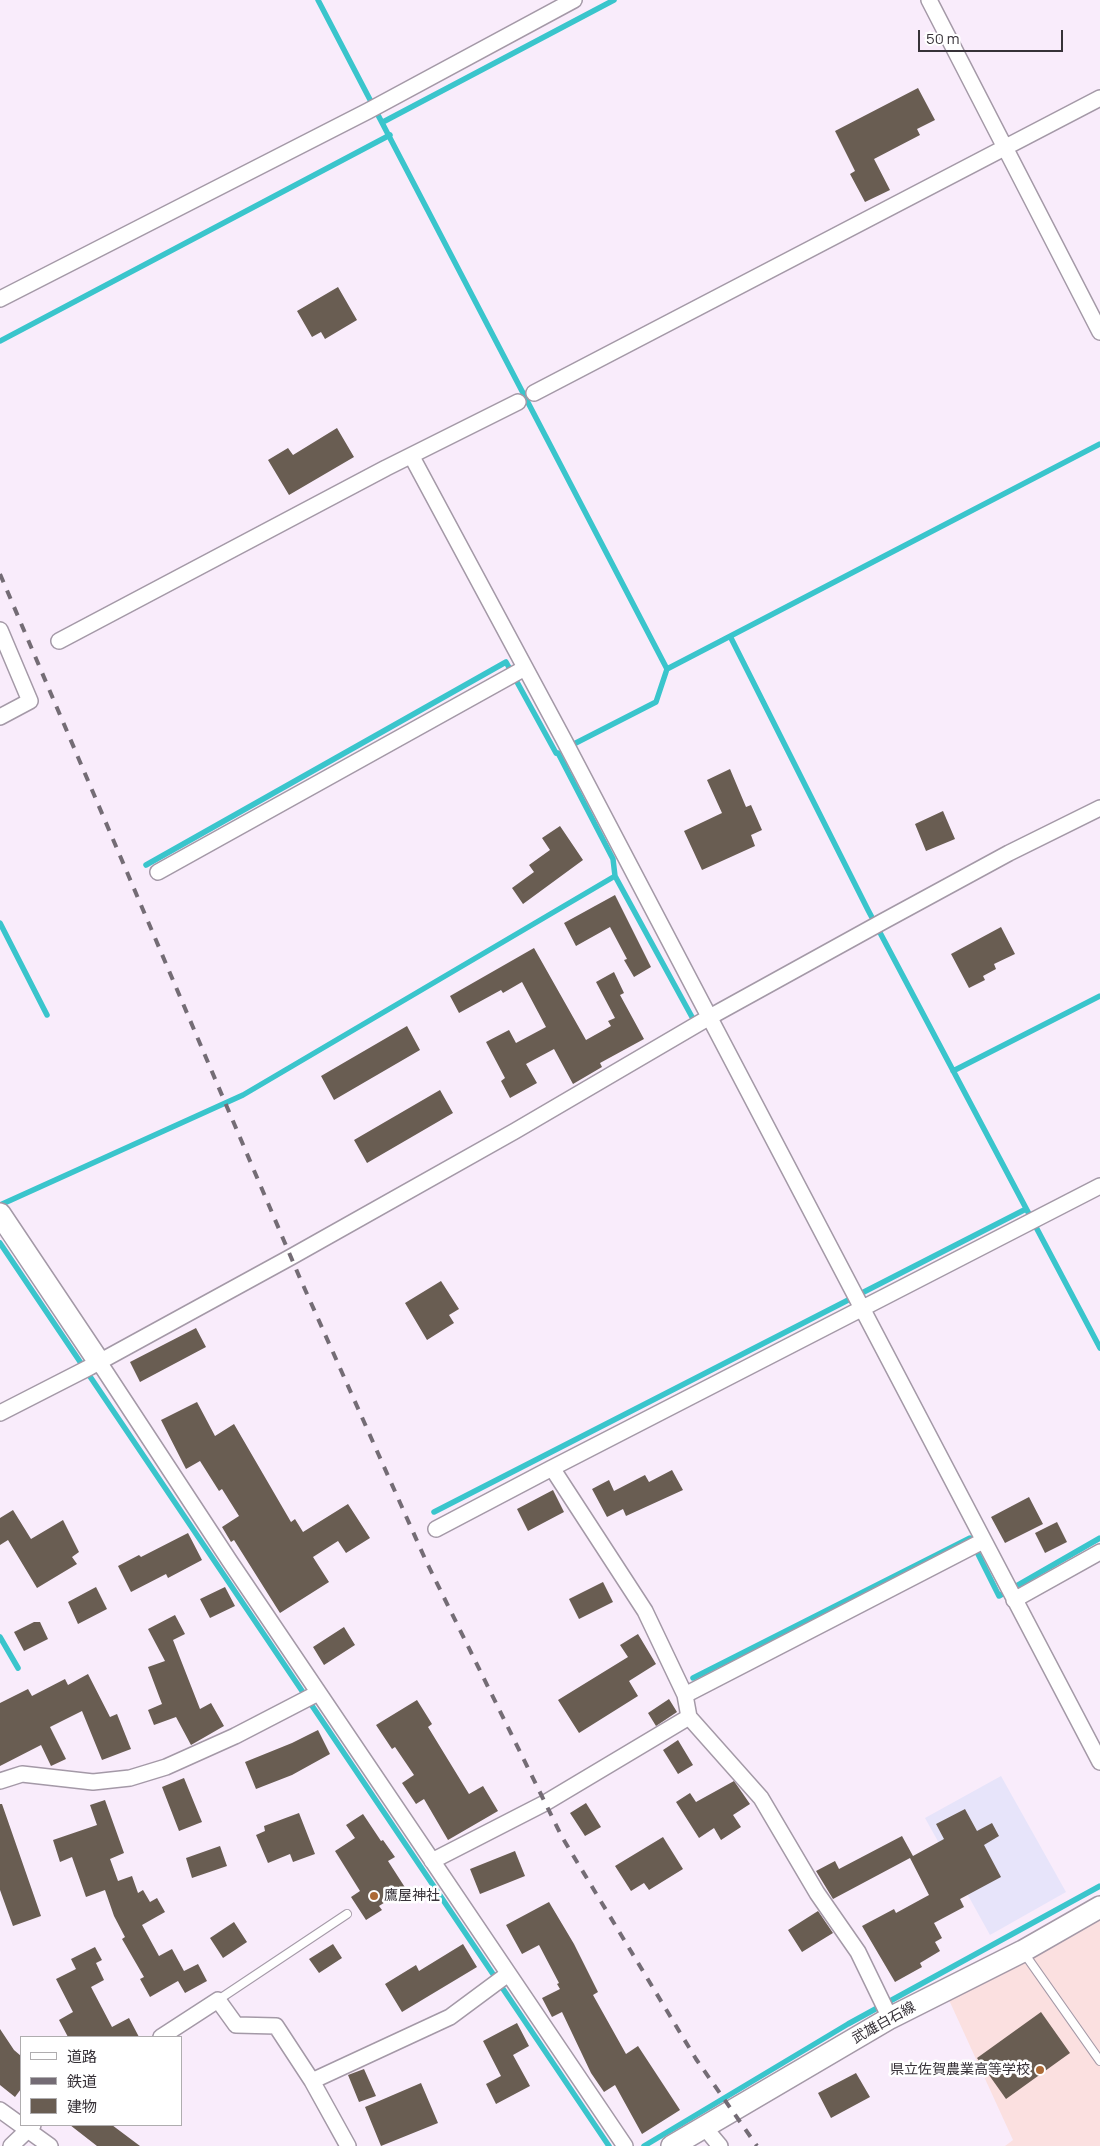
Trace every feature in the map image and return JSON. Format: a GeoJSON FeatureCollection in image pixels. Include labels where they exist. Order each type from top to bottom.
{"type":"FeatureCollection","features":[{"type":"Feature","properties":{"kind":"main road"},"geometry":{"type":"LineString","coordinates":[[0,1214],[90,1367]]}},
{"type":"Feature","properties":{"kind":"main road","name":"武雄白石線"},"geometry":{"type":"LineString","coordinates":[[672,2146],[705,2128],[888,2015],[1023,1951],[1100,1908]]}},
{"type":"Feature","properties":{"kind":"street"},"geometry":{"type":"LineString","coordinates":[[0,299],[382,103],[574,0]]}},
{"type":"Feature","properties":{"kind":"street"},"geometry":{"type":"LineString","coordinates":[[929,0],[1100,332]]}},
{"type":"Feature","properties":{"kind":"street"},"geometry":{"type":"LineString","coordinates":[[534,393],[1100,98]]}},
{"type":"Feature","properties":{"kind":"street"},"geometry":{"type":"LineString","coordinates":[[59,641],[518,402]]}},
{"type":"Feature","properties":{"kind":"street"},"geometry":{"type":"LineString","coordinates":[[412,457],[522,669],[564,740],[860,1307],[976,1545],[1011,1594],[1100,1762]]}},
{"type":"Feature","properties":{"kind":"street"},"geometry":{"type":"LineString","coordinates":[[0,630],[30,701],[0,717]]}},
{"type":"Feature","properties":{"kind":"street"},"geometry":{"type":"LineString","coordinates":[[158,872],[522,669]]}},
{"type":"Feature","properties":{"kind":"street"},"geometry":{"type":"LineString","coordinates":[[0,1413],[90,1367],[446,1170],[708,1018],[876,925],[1009,853],[1100,808]]}},
{"type":"Feature","properties":{"kind":"street"},"geometry":{"type":"LineString","coordinates":[[436,1529],[860,1307],[1100,1186]]}},
{"type":"Feature","properties":{"kind":"street"},"geometry":{"type":"LineString","coordinates":[[90,1367],[313,1696],[432,1861],[502,1979],[624,2146]]}},
{"type":"Feature","properties":{"kind":"street"},"geometry":{"type":"LineString","coordinates":[[552,1468],[645,1612],[685,1695],[689,1717],[761,1798],[817,1892],[858,1952],[888,2015]]}},
{"type":"Feature","properties":{"kind":"street"},"geometry":{"type":"LineString","coordinates":[[685,1695],[976,1545]]}},
{"type":"Feature","properties":{"kind":"street"},"geometry":{"type":"LineString","coordinates":[[1011,1594],[1100,1552]]}},
{"type":"Feature","properties":{"kind":"street"},"geometry":{"type":"LineString","coordinates":[[0,1781],[22,1774],[93,1782],[130,1778],[166,1767],[226,1740],[313,1696]]}},
{"type":"Feature","properties":{"kind":"street"},"geometry":{"type":"LineString","coordinates":[[432,1861],[544,1803],[689,1717]]}},
{"type":"Feature","properties":{"kind":"street"},"geometry":{"type":"LineString","coordinates":[[312,2081],[450,2017],[502,1979]]}},
{"type":"Feature","properties":{"kind":"street"},"geometry":{"type":"LineString","coordinates":[[163,2036],[218,2000],[236,2025],[276,2026],[312,2081],[348,2146]]}},
{"type":"Feature","properties":{"kind":"street"},"geometry":{"type":"LineString","coordinates":[[0,2110],[20,2121]]}},
{"type":"Feature","properties":{"kind":"street"},"geometry":{"type":"LineString","coordinates":[[11,2146],[30,2127],[50,2146]]}},
{"type":"Feature","properties":{"kind":"street"},"geometry":{"type":"LineString","coordinates":[[705,2128],[720,2146]]}},
{"type":"Feature","properties":{"kind":"lane"},"geometry":{"type":"LineString","coordinates":[[218,2000],[347,1914]]}},
{"type":"Feature","properties":{"kind":"lane"},"geometry":{"type":"LineString","coordinates":[[1023,1951],[1100,2061]]}},
{"type":"Feature","properties":{"kind":"shaded area"},"geometry":{"type":"Polygon","coordinates":[[[1001,1776],[1066,1892],[990,1935],[925,1818],[1001,1776]]]}},
{"type":"Feature","properties":{"kind":"shaded area","name":"県立佐賀農業高等学校"},"geometry":{"type":"Polygon","coordinates":[[[1100,1918],[1100,2146],[1005,2146],[1013,2140],[949,2000],[1100,1918]]]}},
{"type":"Feature","properties":{"kind":"building"},"geometry":{"type":"Polygon","coordinates":[[[918,88],[935,120],[917,129],[920,135],[874,159],[890,190],[865,202],[850,174],[855,171],[835,131],[918,88]]]}},
{"type":"Feature","properties":{"kind":"building"},"geometry":{"type":"Polygon","coordinates":[[[338,287],[357,320],[325,339],[321,332],[312,337],[297,311],[338,287]]]}},
{"type":"Feature","properties":{"kind":"building"},"geometry":{"type":"Polygon","coordinates":[[[337,428],[354,457],[289,495],[268,460],[288,448],[293,455],[337,428]]]}},
{"type":"Feature","properties":{"kind":"building"},"geometry":{"type":"Polygon","coordinates":[[[730,769],[746,807],[751,805],[762,830],[751,835],[755,846],[702,870],[684,831],[722,813],[707,780],[730,769]]]}},
{"type":"Feature","properties":{"kind":"building"},"geometry":{"type":"Polygon","coordinates":[[[943,811],[955,839],[926,851],[915,824],[943,811]]]}},
{"type":"Feature","properties":{"kind":"building"},"geometry":{"type":"Polygon","coordinates":[[[560,826],[583,860],[523,904],[512,888],[534,872],[529,865],[550,850],[542,838],[560,826]]]}},
{"type":"Feature","properties":{"kind":"building"},"geometry":{"type":"Polygon","coordinates":[[[615,895],[651,967],[634,977],[624,960],[627,959],[610,927],[576,946],[564,923],[615,895]]]}},
{"type":"Feature","properties":{"kind":"building"},"geometry":{"type":"Polygon","coordinates":[[[1001,927],[1015,954],[994,964],[996,969],[983,976],[985,980],[969,988],[951,954],[1001,927]]]}},
{"type":"Feature","properties":{"kind":"building"},"geometry":{"type":"Polygon","coordinates":[[[534,948],[586,1040],[611,1026],[608,1021],[615,1018],[596,982],[614,972],[624,993],[620,995],[644,1039],[600,1063],[602,1067],[573,1084],[554,1049],[526,1064],[537,1083],[510,1098],[501,1081],[505,1078],[486,1042],[509,1030],[516,1043],[546,1027],[522,982],[503,993],[501,990],[459,1013],[450,996],[534,948]]]}},
{"type":"Feature","properties":{"kind":"building"},"geometry":{"type":"Polygon","coordinates":[[[407,1026],[420,1050],[334,1100],[321,1076],[407,1026]]]}},
{"type":"Feature","properties":{"kind":"building"},"geometry":{"type":"Polygon","coordinates":[[[440,1090],[453,1113],[367,1163],[354,1140],[440,1090]]]}},
{"type":"Feature","properties":{"kind":"building"},"geometry":{"type":"Polygon","coordinates":[[[441,1281],[459,1309],[449,1315],[454,1323],[427,1340],[405,1303],[441,1281]]]}},
{"type":"Feature","properties":{"kind":"building"},"geometry":{"type":"Polygon","coordinates":[[[196,1328],[206,1347],[140,1382],[130,1362],[196,1328]]]}},
{"type":"Feature","properties":{"kind":"building"},"geometry":{"type":"Polygon","coordinates":[[[197,1402],[215,1436],[234,1424],[291,1522],[295,1519],[303,1532],[348,1504],[370,1538],[346,1553],[338,1541],[313,1557],[329,1582],[280,1613],[234,1540],[231,1542],[222,1527],[239,1516],[222,1489],[219,1491],[200,1461],[186,1469],[161,1420],[197,1402]]]}},
{"type":"Feature","properties":{"kind":"building"},"geometry":{"type":"Polygon","coordinates":[[[672,1470],[683,1490],[626,1516],[623,1509],[607,1517],[592,1489],[609,1480],[614,1491],[645,1475],[649,1482],[672,1470]]]}},
{"type":"Feature","properties":{"kind":"building"},"geometry":{"type":"Polygon","coordinates":[[[553,1490],[564,1512],[528,1531],[517,1509],[553,1490]]]}},
{"type":"Feature","properties":{"kind":"building"},"geometry":{"type":"Polygon","coordinates":[[[1029,1497],[1043,1524],[1005,1543],[991,1517],[1029,1497]]]}},
{"type":"Feature","properties":{"kind":"building"},"geometry":{"type":"Polygon","coordinates":[[[13,1510],[31,1539],[63,1520],[79,1552],[72,1557],[77,1564],[37,1588],[8,1540],[0,1545],[0,1518],[13,1510]]]}},
{"type":"Feature","properties":{"kind":"building"},"geometry":{"type":"Polygon","coordinates":[[[1057,1522],[1067,1542],[1045,1553],[1035,1533],[1057,1522]]]}},
{"type":"Feature","properties":{"kind":"building"},"geometry":{"type":"Polygon","coordinates":[[[188,1533],[202,1560],[168,1578],[166,1574],[131,1592],[118,1566],[139,1555],[141,1557],[188,1533]]]}},
{"type":"Feature","properties":{"kind":"building"},"geometry":{"type":"Polygon","coordinates":[[[603,1582],[613,1602],[579,1619],[569,1599],[603,1582]]]}},
{"type":"Feature","properties":{"kind":"building"},"geometry":{"type":"Polygon","coordinates":[[[96,1587],[107,1609],[78,1624],[68,1602],[96,1587]]]}},
{"type":"Feature","properties":{"kind":"building"},"geometry":{"type":"Polygon","coordinates":[[[225,1587],[235,1606],[210,1618],[200,1599],[225,1587]]]}},
{"type":"Feature","properties":{"kind":"building"},"geometry":{"type":"Polygon","coordinates":[[[175,1615],[185,1634],[173,1640],[200,1709],[211,1703],[224,1726],[191,1745],[176,1717],[154,1725],[148,1710],[162,1704],[148,1667],[165,1661],[148,1629],[175,1615]]]}},
{"type":"Feature","properties":{"kind":"building"},"geometry":{"type":"Polygon","coordinates":[[[34,1622],[40,1622],[48,1639],[24,1651],[14,1632],[34,1622]]]}},
{"type":"Feature","properties":{"kind":"building"},"geometry":{"type":"Polygon","coordinates":[[[344,1627],[355,1645],[324,1665],[313,1647],[344,1627]]]}},
{"type":"Feature","properties":{"kind":"building"},"geometry":{"type":"Polygon","coordinates":[[[638,1634],[656,1664],[629,1681],[638,1696],[579,1733],[558,1700],[628,1657],[620,1645],[638,1634]]]}},
{"type":"Feature","properties":{"kind":"building"},"geometry":{"type":"Polygon","coordinates":[[[88,1674],[110,1717],[117,1714],[131,1749],[102,1760],[82,1711],[50,1727],[66,1759],[51,1766],[41,1745],[0,1766],[0,1703],[28,1689],[32,1696],[65,1679],[68,1685],[88,1674]]]}},
{"type":"Feature","properties":{"kind":"building"},"geometry":{"type":"Polygon","coordinates":[[[669,1699],[677,1712],[656,1726],[648,1713],[669,1699]]]}},
{"type":"Feature","properties":{"kind":"building"},"geometry":{"type":"Polygon","coordinates":[[[417,1700],[432,1724],[428,1727],[469,1794],[483,1786],[498,1811],[448,1840],[424,1799],[416,1804],[402,1783],[414,1775],[395,1747],[392,1749],[376,1725],[417,1700]]]}},
{"type":"Feature","properties":{"kind":"building"},"geometry":{"type":"Polygon","coordinates":[[[318,1730],[330,1754],[292,1775],[256,1789],[245,1762],[318,1730]]]}},
{"type":"Feature","properties":{"kind":"building"},"geometry":{"type":"Polygon","coordinates":[[[678,1740],[693,1765],[678,1774],[663,1750],[678,1740]]]}},
{"type":"Feature","properties":{"kind":"building"},"geometry":{"type":"Polygon","coordinates":[[[184,1778],[202,1822],[179,1831],[162,1787],[184,1778]]]}},
{"type":"Feature","properties":{"kind":"building"},"geometry":{"type":"Polygon","coordinates":[[[734,1781],[750,1804],[733,1815],[741,1827],[721,1840],[714,1828],[699,1838],[676,1802],[690,1793],[696,1802],[734,1781]]]}},
{"type":"Feature","properties":{"kind":"building"},"geometry":{"type":"Polygon","coordinates":[[[105,1800],[124,1853],[110,1859],[118,1881],[132,1876],[138,1893],[143,1890],[150,1902],[157,1898],[165,1912],[142,1925],[159,1956],[172,1949],[184,1971],[198,1964],[207,1981],[185,1993],[178,1981],[150,1997],[140,1979],[144,1977],[122,1939],[125,1937],[114,1916],[105,1890],[86,1897],[72,1857],[60,1862],[53,1840],[97,1825],[90,1805],[105,1800]]]}},
{"type":"Feature","properties":{"kind":"building"},"geometry":{"type":"Polygon","coordinates":[[[586,1803],[601,1827],[585,1836],[570,1813],[586,1803]]]}},
{"type":"Feature","properties":{"kind":"building"},"geometry":{"type":"Polygon","coordinates":[[[0,1804],[2,1804],[41,1916],[13,1926],[0,1890],[0,1804]]]}},
{"type":"Feature","properties":{"kind":"building"},"geometry":{"type":"Polygon","coordinates":[[[965,1809],[977,1831],[992,1823],[999,1836],[984,1845],[1001,1877],[960,1899],[964,1907],[934,1923],[942,1938],[935,1942],[940,1951],[920,1963],[922,1967],[895,1982],[862,1926],[894,1909],[896,1913],[929,1895],[910,1858],[833,1899],[816,1871],[835,1861],[839,1869],[902,1836],[913,1856],[944,1839],[936,1824],[965,1809]]]}},
{"type":"Feature","properties":{"kind":"building"},"geometry":{"type":"Polygon","coordinates":[[[299,1813],[315,1854],[293,1862],[290,1854],[268,1863],[256,1835],[265,1831],[264,1826],[299,1813]]]}},
{"type":"Feature","properties":{"kind":"building"},"geometry":{"type":"Polygon","coordinates":[[[363,1814],[381,1841],[383,1840],[395,1857],[388,1861],[406,1889],[379,1906],[382,1910],[366,1920],[351,1897],[360,1891],[335,1851],[355,1838],[346,1825],[363,1814]]]}},
{"type":"Feature","properties":{"kind":"building"},"geometry":{"type":"Polygon","coordinates":[[[663,1837],[683,1869],[649,1890],[644,1883],[631,1891],[615,1866],[663,1837]]]}},
{"type":"Feature","properties":{"kind":"building"},"geometry":{"type":"Polygon","coordinates":[[[220,1846],[227,1866],[192,1878],[186,1858],[220,1846]]]}},
{"type":"Feature","properties":{"kind":"building"},"geometry":{"type":"Polygon","coordinates":[[[515,1851],[525,1876],[480,1894],[470,1869],[515,1851]]]}},
{"type":"Feature","properties":{"kind":"building"},"geometry":{"type":"Polygon","coordinates":[[[549,1902],[574,1944],[598,1992],[593,1995],[626,2054],[638,2046],[680,2110],[642,2134],[615,2085],[604,2092],[591,2073],[562,2012],[552,2017],[542,1998],[560,1989],[557,1984],[559,1983],[539,1945],[522,1954],[506,1925],[549,1902]]]}},
{"type":"Feature","properties":{"kind":"building"},"geometry":{"type":"Polygon","coordinates":[[[818,1911],[833,1933],[802,1952],[788,1930],[818,1911]]]}},
{"type":"Feature","properties":{"kind":"building"},"geometry":{"type":"Polygon","coordinates":[[[234,1922],[247,1942],[223,1958],[210,1938],[234,1922]]]}},
{"type":"Feature","properties":{"kind":"building"},"geometry":{"type":"Polygon","coordinates":[[[333,1944],[342,1958],[319,1973],[309,1959],[333,1944]]]}},
{"type":"Feature","properties":{"kind":"building"},"geometry":{"type":"Polygon","coordinates":[[[463,1944],[477,1967],[402,2012],[385,1984],[416,1965],[419,1971],[463,1944]]]}},
{"type":"Feature","properties":{"kind":"building"},"geometry":{"type":"Polygon","coordinates":[[[95,1947],[102,1960],[96,1963],[104,1980],[91,1987],[112,2027],[129,2018],[138,2036],[67,2036],[59,2020],[73,2012],[56,1979],[76,1969],[71,1959],[95,1947]]]}},
{"type":"Feature","properties":{"kind":"building"},"geometry":{"type":"Polygon","coordinates":[[[1041,2012],[1070,2053],[1006,2099],[977,2058],[1041,2012]]]}},
{"type":"Feature","properties":{"kind":"building"},"geometry":{"type":"Polygon","coordinates":[[[517,2023],[529,2046],[513,2055],[530,2086],[496,2104],[486,2084],[501,2076],[483,2041],[517,2023]]]}},
{"type":"Feature","properties":{"kind":"building"},"geometry":{"type":"Polygon","coordinates":[[[0,2029],[14,2050],[20,2055],[20,2090],[15,2097],[0,2085],[0,2029]]]}},
{"type":"Feature","properties":{"kind":"building"},"geometry":{"type":"Polygon","coordinates":[[[364,2069],[376,2096],[359,2102],[348,2075],[364,2069]]]}},
{"type":"Feature","properties":{"kind":"building"},"geometry":{"type":"Polygon","coordinates":[[[856,2073],[870,2097],[831,2118],[818,2093],[856,2073]]]}},
{"type":"Feature","properties":{"kind":"building"},"geometry":{"type":"Polygon","coordinates":[[[421,2083],[438,2123],[381,2146],[365,2107],[421,2083]]]}},
{"type":"Feature","properties":{"kind":"building"},"geometry":{"type":"Polygon","coordinates":[[[71,2126],[113,2126],[140,2146],[97,2146],[71,2126]]]}},
{"type":"Feature","properties":{"kind":"waterway"},"geometry":{"type":"LineString","coordinates":[[318,0],[667,669],[1100,444]]}},
{"type":"Feature","properties":{"kind":"waterway"},"geometry":{"type":"LineString","coordinates":[[383,122],[614,0]]}},
{"type":"Feature","properties":{"kind":"waterway"},"geometry":{"type":"LineString","coordinates":[[0,341],[390,135]]}},
{"type":"Feature","properties":{"kind":"waterway"},"geometry":{"type":"LineString","coordinates":[[731,638],[868,910],[1100,1348]]}},
{"type":"Feature","properties":{"kind":"waterway"},"geometry":{"type":"LineString","coordinates":[[146,865],[506,662],[556,753]]}},
{"type":"Feature","properties":{"kind":"waterway"},"geometry":{"type":"LineString","coordinates":[[568,747],[656,702],[667,669]]}},
{"type":"Feature","properties":{"kind":"waterway"},"geometry":{"type":"LineString","coordinates":[[558,753],[613,859],[615,876]]}},
{"type":"Feature","properties":{"kind":"waterway"},"geometry":{"type":"LineString","coordinates":[[0,1205],[243,1095],[615,876],[692,1017]]}},
{"type":"Feature","properties":{"kind":"waterway"},"geometry":{"type":"LineString","coordinates":[[0,923],[47,1015]]}},
{"type":"Feature","properties":{"kind":"waterway"},"geometry":{"type":"LineString","coordinates":[[953,1071],[1100,996]]}},
{"type":"Feature","properties":{"kind":"waterway"},"geometry":{"type":"LineString","coordinates":[[434,1512],[1026,1209]]}},
{"type":"Feature","properties":{"kind":"waterway"},"geometry":{"type":"LineString","coordinates":[[0,1243],[609,2146]]}},
{"type":"Feature","properties":{"kind":"waterway"},"geometry":{"type":"LineString","coordinates":[[693,1678],[970,1538],[999,1596],[1100,1538]]}},
{"type":"Feature","properties":{"kind":"waterway"},"geometry":{"type":"LineString","coordinates":[[0,1637],[18,1668]]}},
{"type":"Feature","properties":{"kind":"waterway"},"geometry":{"type":"LineString","coordinates":[[644,2146],[848,2024],[1100,1886]]}},
{"type":"Feature","properties":{"kind":"railway"},"geometry":{"type":"LineString","coordinates":[[0,574],[299,1276],[426,1561],[562,1837],[696,2059],[757,2146]]}},
{"type":"Feature","properties":{"kind":"place","name":"鷹屋神社"},"geometry":{"type":"Point","coordinates":[374,1896]}},
{"type":"Feature","properties":{"kind":"place","name":"県立佐賀農業高等学校"},"geometry":{"type":"Point","coordinates":[1040,2070]}}]}
